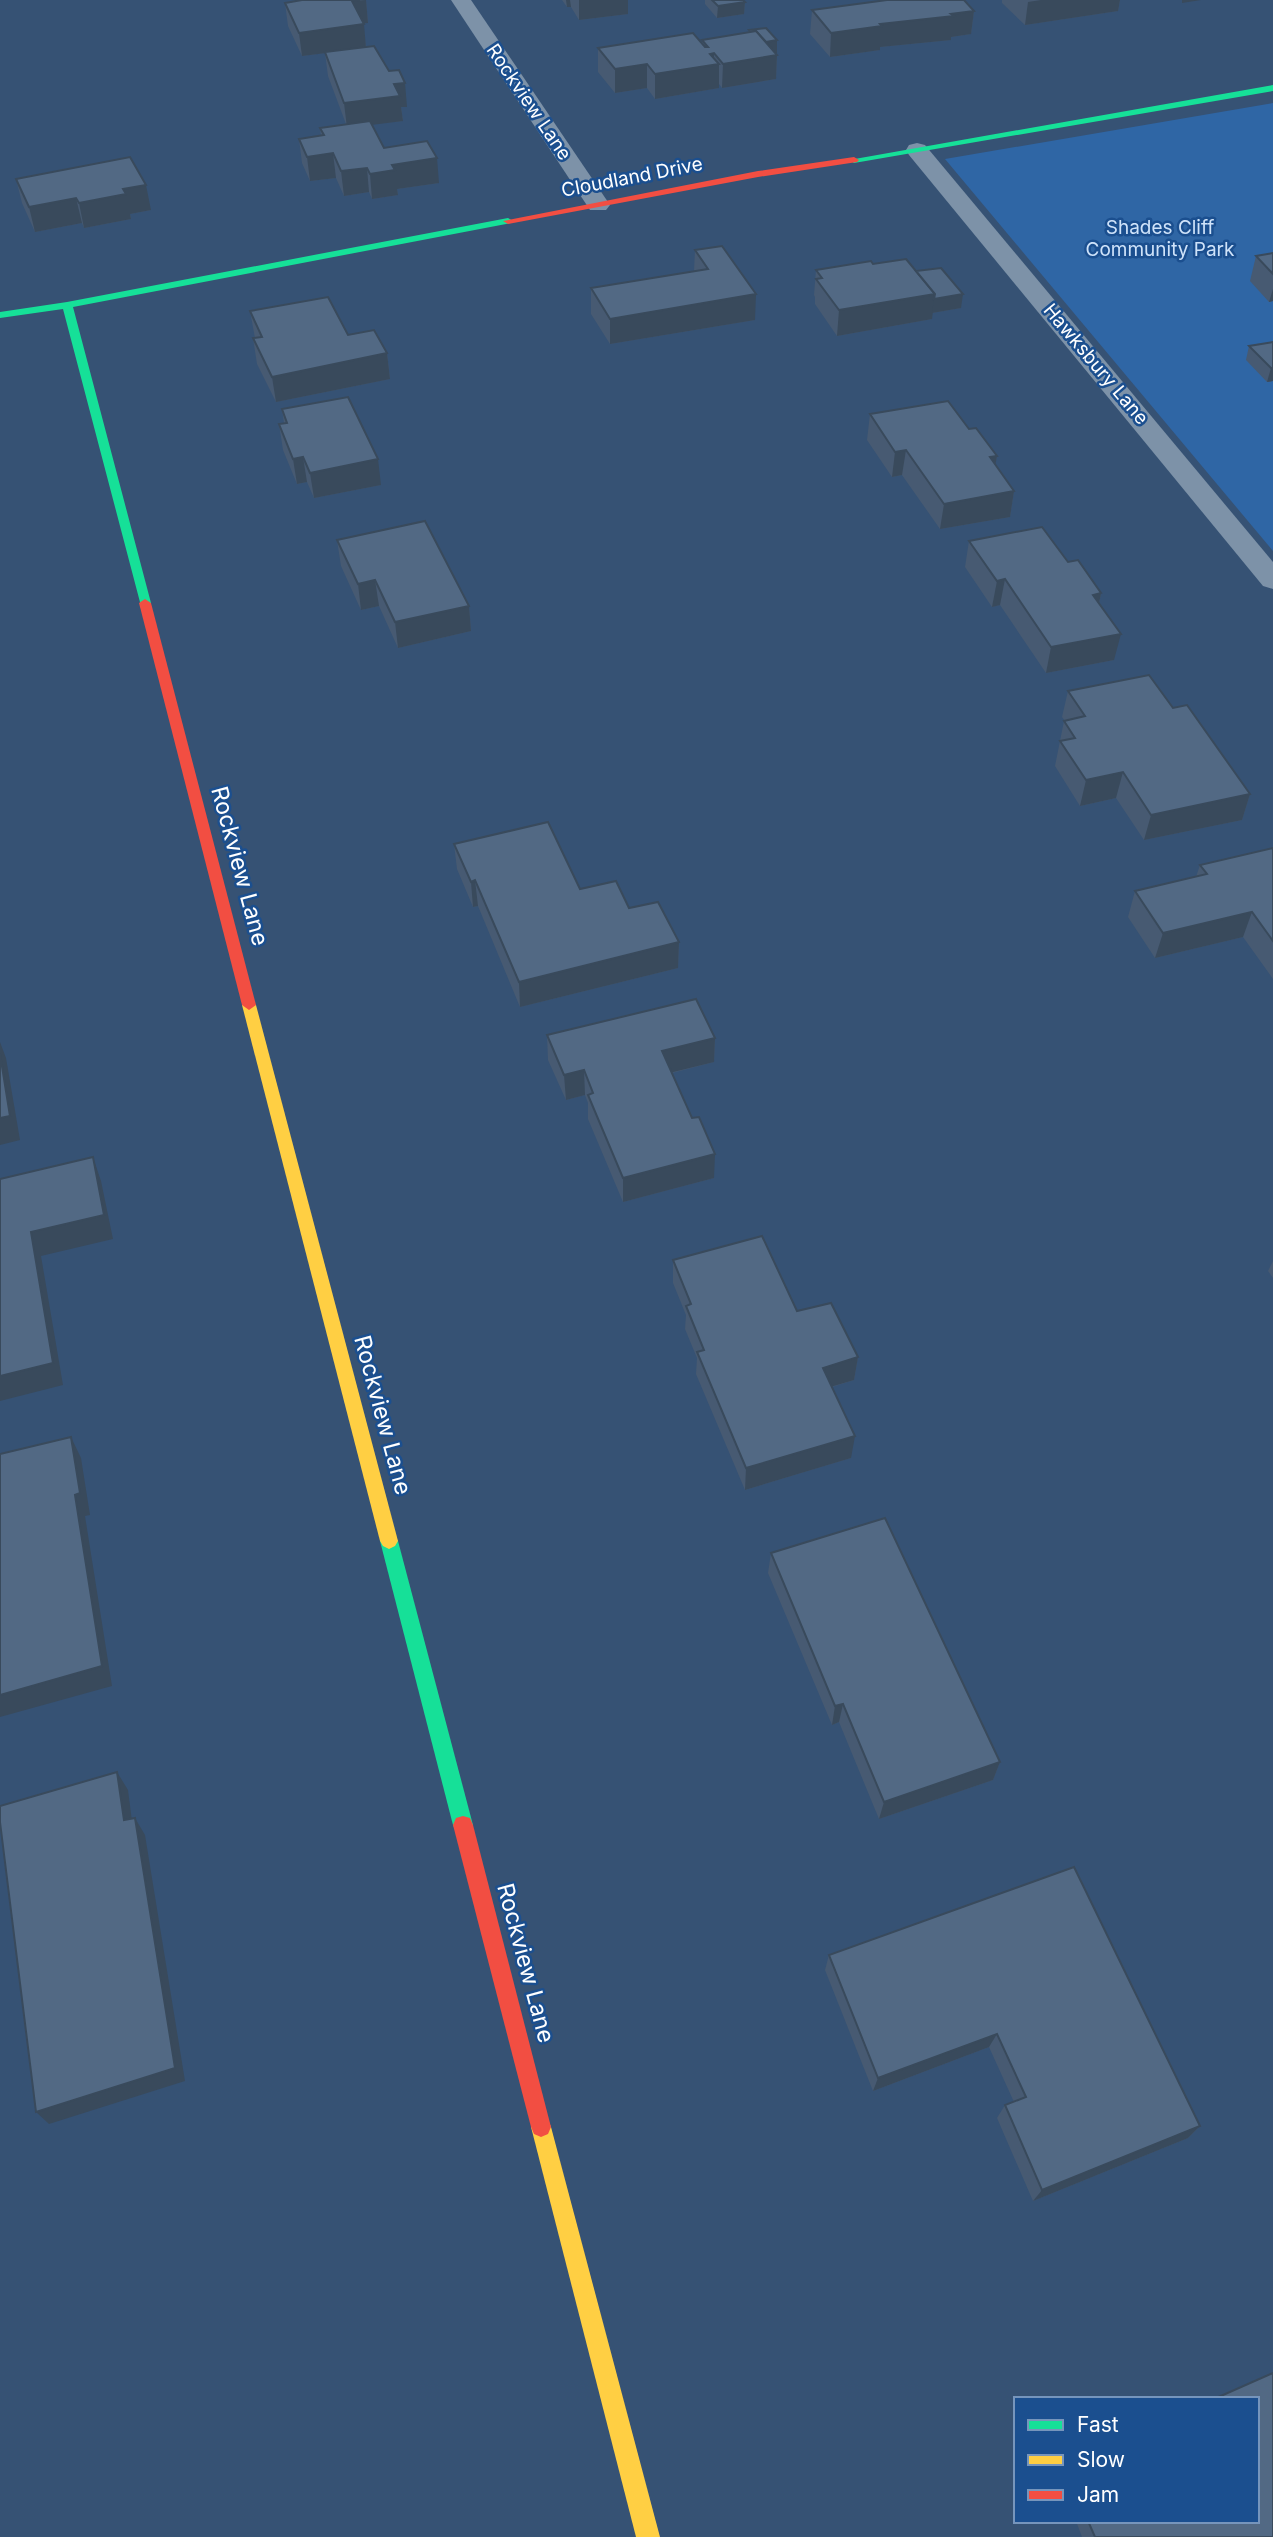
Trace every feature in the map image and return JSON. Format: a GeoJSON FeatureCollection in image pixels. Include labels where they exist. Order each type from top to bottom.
{"type":"FeatureCollection","features":[{"type":"Feature","properties":{"kind":"street","name":"Rockview Lane"},"geometry":{"type":"LineString","coordinates":[[461,0],[598,205]]}},
{"type":"Feature","properties":{"kind":"street","name":"Cloudland Drive"},"geometry":{"type":"LineString","coordinates":[[0,315],[67,305],[758,174],[917,150],[1273,88]]}},
{"type":"Feature","properties":{"kind":"street","name":"Hawksbury Lane"},"geometry":{"type":"LineString","coordinates":[[917,150],[1273,580]]}},
{"type":"Feature","properties":{"kind":"street","name":"Rockview Lane"},"geometry":{"type":"LineString","coordinates":[[67,305],[648,2537]]}},
{"type":"Feature","properties":{"kind":"green space","name":"Shades Cliff Community Park"},"geometry":{"type":"Polygon","coordinates":[[[1273,103],[1273,551],[945,159],[1273,103]]]}},
{"type":"Feature","properties":{"kind":"building"},"geometry":{"type":"Polygon","coordinates":[[[302,0],[360,0],[352,1],[364,24],[299,33],[285,3],[302,0]]]}},
{"type":"Feature","properties":{"kind":"building"},"geometry":{"type":"Polygon","coordinates":[[[712,0],[743,0],[745,2],[718,6],[712,0]]]}},
{"type":"Feature","properties":{"kind":"building"},"geometry":{"type":"Polygon","coordinates":[[[887,0],[964,0],[974,11],[831,33],[812,10],[887,0]]]}},
{"type":"Feature","properties":{"kind":"building"},"geometry":{"type":"Polygon","coordinates":[[[766,28],[777,40],[766,42],[756,31],[749,30],[766,28]]]}},
{"type":"Feature","properties":{"kind":"building"},"geometry":{"type":"Polygon","coordinates":[[[756,31],[777,55],[723,64],[714,53],[710,54],[719,64],[655,74],[647,64],[615,69],[598,48],[693,33],[708,47],[702,40],[756,31]]]}},
{"type":"Feature","properties":{"kind":"building"},"geometry":{"type":"Polygon","coordinates":[[[374,46],[389,71],[399,70],[405,83],[394,84],[400,96],[344,103],[325,52],[374,46]]]}},
{"type":"Feature","properties":{"kind":"building"},"geometry":{"type":"Polygon","coordinates":[[[370,121],[384,148],[427,141],[437,158],[392,165],[395,170],[370,174],[367,168],[341,171],[333,153],[307,157],[299,139],[324,135],[320,128],[370,121]]]}},
{"type":"Feature","properties":{"kind":"building"},"geometry":{"type":"Polygon","coordinates":[[[130,157],[146,185],[123,189],[126,194],[79,203],[76,198],[29,207],[16,179],[130,157]]]}},
{"type":"Feature","properties":{"kind":"building"},"geometry":{"type":"Polygon","coordinates":[[[722,246],[756,294],[610,319],[591,288],[708,269],[695,250],[722,246]]]}},
{"type":"Feature","properties":{"kind":"building"},"geometry":{"type":"Polygon","coordinates":[[[1273,253],[1273,274],[1256,256],[1273,253]]]}},
{"type":"Feature","properties":{"kind":"building"},"geometry":{"type":"Polygon","coordinates":[[[906,259],[935,294],[839,310],[816,279],[822,278],[816,270],[871,261],[873,264],[906,259]]]}},
{"type":"Feature","properties":{"kind":"building"},"geometry":{"type":"Polygon","coordinates":[[[941,268],[963,294],[934,299],[935,294],[916,271],[941,268]]]}},
{"type":"Feature","properties":{"kind":"building"},"geometry":{"type":"Polygon","coordinates":[[[328,297],[348,335],[374,330],[387,353],[272,377],[253,338],[262,337],[250,311],[328,297]]]}},
{"type":"Feature","properties":{"kind":"building"},"geometry":{"type":"Polygon","coordinates":[[[1273,342],[1273,368],[1271,368],[1249,346],[1273,342]]]}},
{"type":"Feature","properties":{"kind":"building"},"geometry":{"type":"Polygon","coordinates":[[[348,397],[378,459],[310,473],[303,457],[293,459],[279,424],[287,423],[282,409],[348,397]]]}},
{"type":"Feature","properties":{"kind":"building"},"geometry":{"type":"Polygon","coordinates":[[[948,401],[969,429],[976,428],[997,456],[990,457],[1014,491],[944,504],[906,450],[895,452],[870,414],[948,401]]]}},
{"type":"Feature","properties":{"kind":"building"},"geometry":{"type":"Polygon","coordinates":[[[425,521],[469,606],[395,622],[375,580],[358,584],[337,540],[425,521]]]}},
{"type":"Feature","properties":{"kind":"building"},"geometry":{"type":"Polygon","coordinates":[[[1042,527],[1068,562],[1078,560],[1101,593],[1093,595],[1121,634],[1051,647],[1005,579],[997,581],[969,541],[1042,527]]]}},
{"type":"Feature","properties":{"kind":"building"},"geometry":{"type":"Polygon","coordinates":[[[1149,675],[1173,708],[1187,705],[1250,794],[1151,815],[1123,772],[1086,780],[1060,741],[1075,738],[1064,721],[1085,716],[1068,691],[1149,675]]]}},
{"type":"Feature","properties":{"kind":"building"},"geometry":{"type":"Polygon","coordinates":[[[548,822],[580,889],[616,881],[629,908],[658,902],[679,942],[519,982],[475,880],[471,882],[454,844],[548,822]]]}},
{"type":"Feature","properties":{"kind":"building"},"geometry":{"type":"Polygon","coordinates":[[[1273,848],[1273,941],[1252,912],[1163,933],[1135,891],[1207,874],[1200,865],[1273,848]]]}},
{"type":"Feature","properties":{"kind":"building"},"geometry":{"type":"Polygon","coordinates":[[[696,999],[715,1038],[662,1051],[692,1118],[699,1117],[715,1154],[623,1178],[588,1095],[593,1093],[584,1070],[564,1075],[547,1035],[696,999]]]}},
{"type":"Feature","properties":{"kind":"building"},"geometry":{"type":"Polygon","coordinates":[[[0,1054],[10,1116],[0,1118],[0,1054]]]}},
{"type":"Feature","properties":{"kind":"building"},"geometry":{"type":"Polygon","coordinates":[[[93,1157],[104,1215],[31,1232],[53,1363],[0,1376],[0,1179],[93,1157]]]}},
{"type":"Feature","properties":{"kind":"building"},"geometry":{"type":"Polygon","coordinates":[[[762,1236],[797,1311],[831,1303],[858,1357],[823,1368],[855,1436],[746,1468],[697,1352],[704,1350],[686,1306],[691,1304],[673,1260],[762,1236]]]}},
{"type":"Feature","properties":{"kind":"building"},"geometry":{"type":"Polygon","coordinates":[[[71,1437],[80,1493],[75,1495],[102,1666],[0,1695],[0,1454],[71,1437]]]}},
{"type":"Feature","properties":{"kind":"building"},"geometry":{"type":"Polygon","coordinates":[[[885,1518],[1000,1762],[884,1802],[843,1704],[835,1706],[771,1553],[885,1518]]]}},
{"type":"Feature","properties":{"kind":"building"},"geometry":{"type":"Polygon","coordinates":[[[117,1772],[124,1820],[135,1818],[175,2068],[36,2112],[0,1806],[117,1772]]]}},
{"type":"Feature","properties":{"kind":"building"},"geometry":{"type":"Polygon","coordinates":[[[1074,1867],[1200,2126],[1042,2190],[1005,2105],[1026,2097],[997,2034],[878,2078],[829,1955],[1074,1867]]]}},
{"type":"Feature","properties":{"kind":"building"},"geometry":{"type":"Polygon","coordinates":[[[1273,2373],[1273,2537],[1095,2537],[1089,2523],[1259,2523],[1259,2397],[1219,2397],[1273,2373]]]}},
{"type":"Feature","properties":{"kind":"traffic: fast"},"geometry":{"type":"LineString","coordinates":[[854,160],[1273,88]]}},
{"type":"Feature","properties":{"kind":"traffic: fast"},"geometry":{"type":"LineString","coordinates":[[0,315],[67,305],[508,221]]}},
{"type":"Feature","properties":{"kind":"traffic: fast"},"geometry":{"type":"LineString","coordinates":[[67,305],[145,603]]}},
{"type":"Feature","properties":{"kind":"traffic: fast"},"geometry":{"type":"LineString","coordinates":[[389,1541],[463,1825]]}},
{"type":"Feature","properties":{"kind":"traffic: slow"},"geometry":{"type":"LineString","coordinates":[[249,1005],[389,1541]]}},
{"type":"Feature","properties":{"kind":"traffic: slow"},"geometry":{"type":"LineString","coordinates":[[541,2127],[648,2537]]}},
{"type":"Feature","properties":{"kind":"traffic: jam"},"geometry":{"type":"LineString","coordinates":[[508,221],[758,174],[854,160]]}},
{"type":"Feature","properties":{"kind":"traffic: jam"},"geometry":{"type":"LineString","coordinates":[[145,603],[249,1005]]}},
{"type":"Feature","properties":{"kind":"traffic: jam"},"geometry":{"type":"LineString","coordinates":[[463,1825],[541,2127]]}}]}
